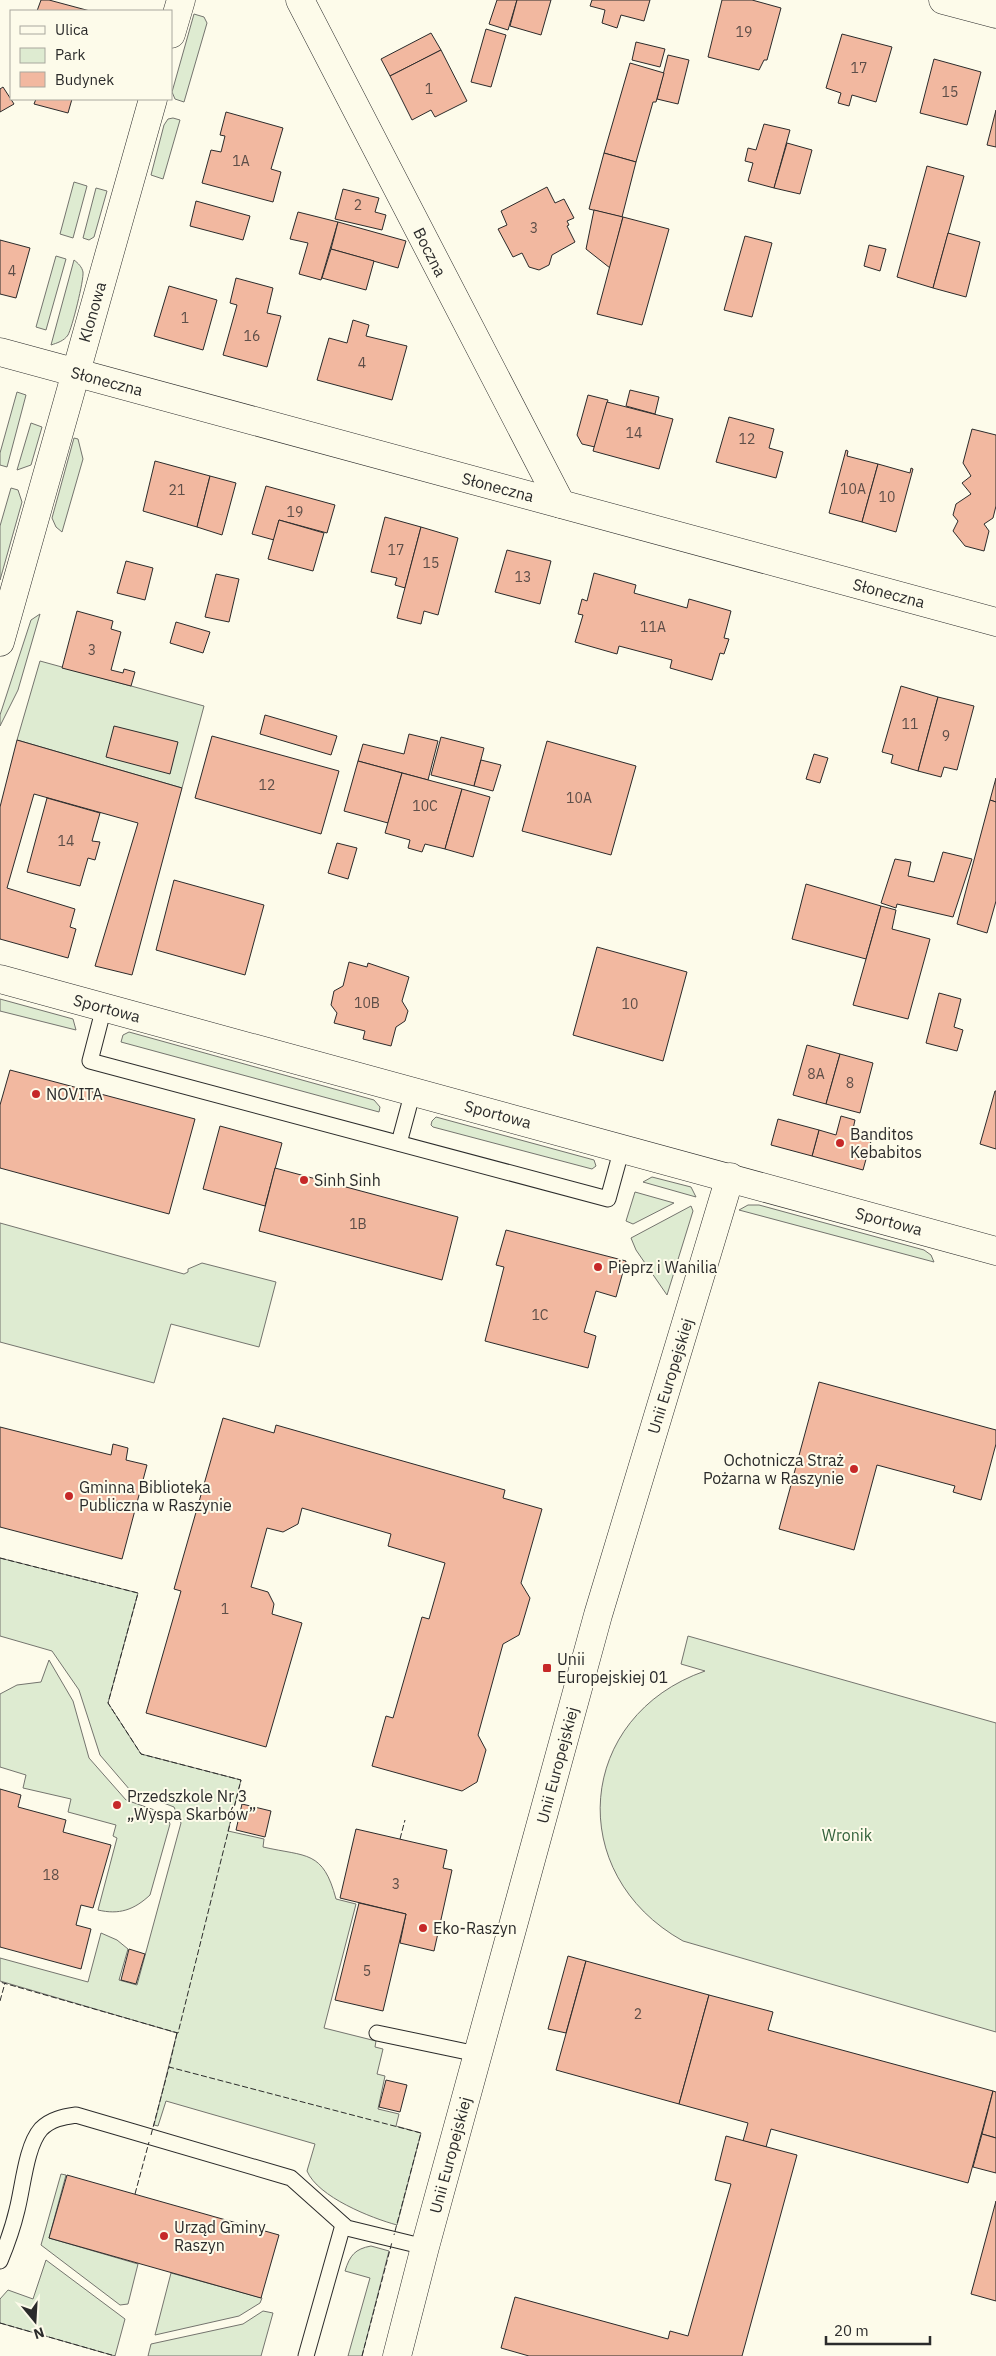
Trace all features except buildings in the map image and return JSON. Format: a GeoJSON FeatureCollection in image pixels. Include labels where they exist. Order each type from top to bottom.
{"type":"FeatureCollection","features":[{"type":"Feature","properties":{"kind":"street"},"geometry":{"type":"LineString","coordinates":[[172,31],[181,0]]}},
{"type":"Feature","properties":{"kind":"street","name":"Boczna"},"geometry":{"type":"LineString","coordinates":[[300,0],[561,504]]}},
{"type":"Feature","properties":{"kind":"street"},"geometry":{"type":"LineString","coordinates":[[943,0],[996,14]]}},
{"type":"Feature","properties":{"kind":"street","name":"Klonowa"},"geometry":{"type":"LineString","coordinates":[[0,642],[153,100]]}},
{"type":"Feature","properties":{"kind":"street","name":"Słoneczna"},"geometry":{"type":"LineString","coordinates":[[0,352],[996,622]]}},
{"type":"Feature","properties":{"kind":"street","name":"Sportowa"},"geometry":{"type":"LineString","coordinates":[[0,979],[996,1251]]}},
{"type":"Feature","properties":{"kind":"street","name":"Unii Europejskiej"},"geometry":{"type":"LineString","coordinates":[[397,2356],[425,2247],[598,1615],[730,1178]]}},
{"type":"Feature","properties":{"kind":"lane"},"geometry":{"type":"LineString","coordinates":[[104,1008],[90,1061],[608,1199],[622,1148]]}},
{"type":"Feature","properties":{"kind":"lane"},"geometry":{"type":"LineString","coordinates":[[399,1143],[413,1091]]}},
{"type":"Feature","properties":{"kind":"lane"},"geometry":{"type":"LineString","coordinates":[[378,2033],[478,2054]]}},
{"type":"Feature","properties":{"kind":"lane"},"geometry":{"type":"LineString","coordinates":[[0,2261],[17,2211],[33,2142],[42,2129],[51,2122],[66,2116],[76,2115],[291,2178],[343,2225],[354,2230],[425,2247]]}},
{"type":"Feature","properties":{"kind":"lane"},"geometry":{"type":"LineString","coordinates":[[306,2356],[343,2225]]}},
{"type":"Feature","properties":{"kind":"green space"},"geometry":{"type":"Polygon","coordinates":[[[194,14],[204,17],[207,23],[184,102],[175,99],[172,92],[194,14]]]}},
{"type":"Feature","properties":{"kind":"green space"},"geometry":{"type":"Polygon","coordinates":[[[168,119],[180,120],[163,179],[151,175],[164,125],[168,119]]]}},
{"type":"Feature","properties":{"kind":"green space"},"geometry":{"type":"Polygon","coordinates":[[[74,182],[87,186],[73,238],[60,234],[74,182]]]}},
{"type":"Feature","properties":{"kind":"green space"},"geometry":{"type":"Polygon","coordinates":[[[96,188],[107,191],[94,237],[89,240],[83,238],[96,188]]]}},
{"type":"Feature","properties":{"kind":"green space"},"geometry":{"type":"Polygon","coordinates":[[[56,256],[66,259],[46,330],[36,327],[56,256]]]}},
{"type":"Feature","properties":{"kind":"green space"},"geometry":{"type":"Polygon","coordinates":[[[74,260],[80,265],[83,272],[75,314],[68,335],[58,343],[51,345],[74,260]]]}},
{"type":"Feature","properties":{"kind":"green space"},"geometry":{"type":"Polygon","coordinates":[[[17,392],[26,395],[7,467],[0,465],[0,453],[17,392]]]}},
{"type":"Feature","properties":{"kind":"green space"},"geometry":{"type":"Polygon","coordinates":[[[31,423],[42,427],[31,465],[17,470],[31,423]]]}},
{"type":"Feature","properties":{"kind":"green space"},"geometry":{"type":"Polygon","coordinates":[[[74,438],[78,439],[83,459],[62,532],[56,527],[52,518],[74,438]]]}},
{"type":"Feature","properties":{"kind":"green space"},"geometry":{"type":"Polygon","coordinates":[[[11,488],[18,490],[22,502],[0,580],[0,526],[11,488]]]}},
{"type":"Feature","properties":{"kind":"green space"},"geometry":{"type":"Polygon","coordinates":[[[40,614],[18,690],[0,726],[0,715],[31,620],[40,614]]]}},
{"type":"Feature","properties":{"kind":"green space"},"geometry":{"type":"Polygon","coordinates":[[[40,661],[204,706],[182,788],[17,740],[40,661]]]}},
{"type":"Feature","properties":{"kind":"green space"},"geometry":{"type":"Polygon","coordinates":[[[0,999],[73,1019],[76,1030],[0,1011],[0,999]]]}},
{"type":"Feature","properties":{"kind":"green space"},"geometry":{"type":"Polygon","coordinates":[[[129,1032],[374,1100],[380,1107],[379,1112],[121,1042],[123,1035],[129,1032]]]}},
{"type":"Feature","properties":{"kind":"green space"},"geometry":{"type":"Polygon","coordinates":[[[436,1117],[594,1160],[596,1166],[592,1169],[433,1127],[431,1125],[432,1121],[436,1117]]]}},
{"type":"Feature","properties":{"kind":"green space"},"geometry":{"type":"Polygon","coordinates":[[[652,1177],[691,1187],[696,1197],[643,1182],[652,1177]]]}},
{"type":"Feature","properties":{"kind":"green space"},"geometry":{"type":"Polygon","coordinates":[[[635,1192],[674,1203],[633,1224],[626,1221],[635,1192]]]}},
{"type":"Feature","properties":{"kind":"green space"},"geometry":{"type":"Polygon","coordinates":[[[748,1205],[759,1205],[924,1250],[931,1255],[934,1262],[739,1210],[748,1205]]]}},
{"type":"Feature","properties":{"kind":"green space"},"geometry":{"type":"Polygon","coordinates":[[[691,1206],[693,1211],[667,1295],[636,1250],[631,1238],[691,1206]]]}},
{"type":"Feature","properties":{"kind":"green space"},"geometry":{"type":"Polygon","coordinates":[[[0,1223],[184,1274],[188,1272],[188,1269],[202,1263],[276,1282],[259,1347],[171,1324],[154,1383],[0,1342],[0,1223]]]}},
{"type":"Feature","properties":{"kind":"green space"},"geometry":{"type":"Polygon","coordinates":[[[0,1558],[138,1593],[108,1703],[141,1754],[241,1780],[228,1831],[264,1839],[263,1847],[311,1858],[325,1872],[336,1899],[356,1904],[324,2028],[376,2041],[375,2047],[383,2049],[377,2074],[385,2076],[378,2109],[399,2114],[396,2126],[421,2133],[397,2225],[360,2212],[333,2198],[322,2189],[307,2171],[315,2144],[166,2101],[158,2126],[154,2125],[177,2033],[0,1981],[0,1958],[88,1982],[101,1933],[117,1940],[128,1949],[119,1980],[137,1985],[181,1823],[174,1807],[130,1790],[100,1755],[79,1690],[52,1651],[0,1636],[0,1558]]]}},
{"type":"Feature","properties":{"kind":"green space","name":"Wronik"},"geometry":{"type":"Polygon","coordinates":[[[688,1636],[996,1723],[996,2032],[683,1941],[644,1912],[618,1877],[603,1838],[601,1798],[610,1759],[630,1723],[662,1693],[705,1671],[681,1664],[688,1636]]]}},
{"type":"Feature","properties":{"kind":"green space"},"geometry":{"type":"Polygon","coordinates":[[[49,1660],[73,1701],[89,1758],[126,1800],[166,1814],[170,1824],[150,1895],[126,1910],[113,1912],[98,1910],[117,1838],[113,1836],[116,1825],[68,1812],[71,1799],[23,1788],[26,1775],[0,1767],[0,1694],[17,1685],[41,1682],[49,1660]]]}},
{"type":"Feature","properties":{"kind":"green space"},"geometry":{"type":"Polygon","coordinates":[[[61,2174],[66,2175],[49,2238],[138,2264],[128,2304],[120,2305],[41,2245],[61,2174]]]}},
{"type":"Feature","properties":{"kind":"green space"},"geometry":{"type":"Polygon","coordinates":[[[371,2246],[389,2251],[362,2356],[348,2356],[370,2278],[345,2271],[349,2261],[357,2251],[371,2246]]]}},
{"type":"Feature","properties":{"kind":"green space"},"geometry":{"type":"Polygon","coordinates":[[[46,2260],[125,2319],[115,2356],[0,2323],[0,2299],[8,2290],[33,2299],[46,2260]]]}},
{"type":"Feature","properties":{"kind":"green space"},"geometry":{"type":"Polygon","coordinates":[[[171,2273],[262,2298],[260,2303],[239,2316],[155,2335],[171,2273]]]}},
{"type":"Feature","properties":{"kind":"green space"},"geometry":{"type":"Polygon","coordinates":[[[263,2311],[273,2313],[261,2356],[148,2356],[151,2344],[243,2324],[263,2311]]]}},
{"type":"Feature","properties":{"kind":"fence"},"geometry":{"type":"LineString","coordinates":[[0,1558],[138,1593],[108,1703],[141,1754],[241,1780],[178,2033],[0,1982]]}},
{"type":"Feature","properties":{"kind":"fence"},"geometry":{"type":"LineString","coordinates":[[400,1839],[405,1820]]}},
{"type":"Feature","properties":{"kind":"fence"},"geometry":{"type":"LineString","coordinates":[[0,2001],[6,1984]]}},
{"type":"Feature","properties":{"kind":"fence"},"geometry":{"type":"LineString","coordinates":[[177,2033],[169,2067],[421,2133],[394,2235]]}},
{"type":"Feature","properties":{"kind":"fence"},"geometry":{"type":"LineString","coordinates":[[151,2135],[169,2067]]}},
{"type":"Feature","properties":{"kind":"fence"},"geometry":{"type":"LineString","coordinates":[[135,2194],[149,2142]]}},
{"type":"Feature","properties":{"kind":"fence"},"geometry":{"type":"LineString","coordinates":[[362,2356],[392,2242]]}},
{"type":"Feature","properties":{"kind":"fence"},"geometry":{"type":"LineString","coordinates":[[0,2323],[115,2356]]}},
{"type":"Feature","properties":{"kind":"place","name":"NOVITA"},"geometry":{"type":"Point","coordinates":[36,1094]}},
{"type":"Feature","properties":{"kind":"place","name":"Banditos Kebabitos"},"geometry":{"type":"Point","coordinates":[840,1143]}},
{"type":"Feature","properties":{"kind":"place","name":"Sinh Sinh"},"geometry":{"type":"Point","coordinates":[304,1180]}},
{"type":"Feature","properties":{"kind":"place","name":"Pieprz i Wanilia"},"geometry":{"type":"Point","coordinates":[598,1267]}},
{"type":"Feature","properties":{"kind":"place","name":"Ochotnicza Straż Pożarna w Raszynie"},"geometry":{"type":"Point","coordinates":[854,1469]}},
{"type":"Feature","properties":{"kind":"place","name":"Gminna Biblioteka Publiczna w Raszynie"},"geometry":{"type":"Point","coordinates":[69,1496]}},
{"type":"Feature","properties":{"kind":"place","name":"Unii Europejskiej 01"},"geometry":{"type":"Point","coordinates":[547,1668]}},
{"type":"Feature","properties":{"kind":"place","name":"Przedszkole Nr 3 „Wyspa Skarbów”"},"geometry":{"type":"Point","coordinates":[117,1805]}},
{"type":"Feature","properties":{"kind":"place","name":"Eko-Raszyn"},"geometry":{"type":"Point","coordinates":[423,1928]}},
{"type":"Feature","properties":{"kind":"place","name":"Urząd Gminy Raszyn"},"geometry":{"type":"Point","coordinates":[164,2236]}}]}
